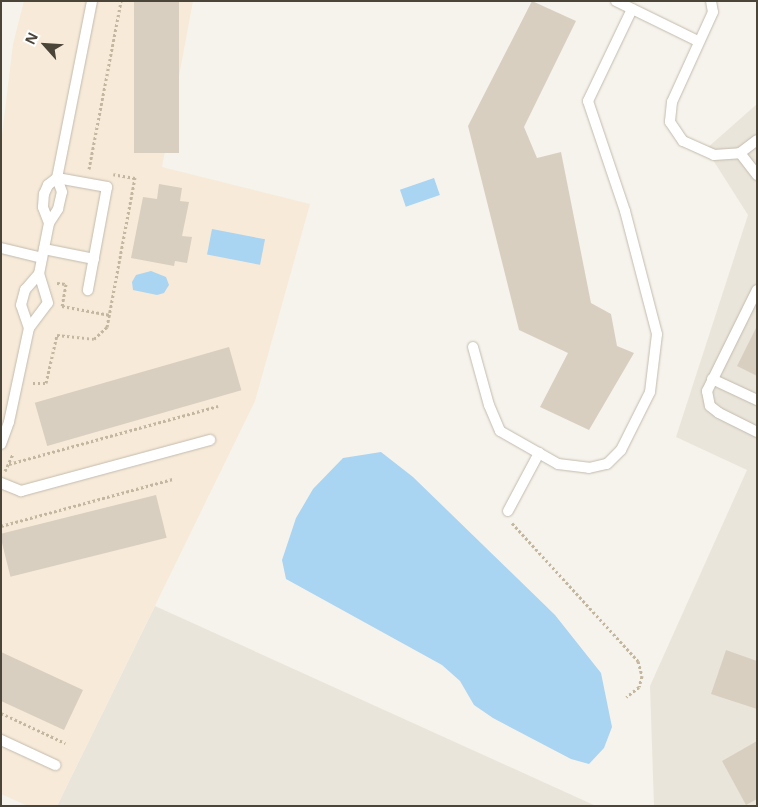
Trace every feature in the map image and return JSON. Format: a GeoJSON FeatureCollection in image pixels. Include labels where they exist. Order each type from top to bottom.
{"type":"FeatureCollection","features":[{"type":"Feature","properties":{"kind":"lane"},"geometry":{"type":"LineString","coordinates":[[1,444],[9,422],[29,328],[48,303],[39,274],[49,223],[58,209],[62,192],[57,178],[92,1]]}},
{"type":"Feature","properties":{"kind":"lane"},"geometry":{"type":"LineString","coordinates":[[616,1],[698,41]]}},
{"type":"Feature","properties":{"kind":"lane"},"geometry":{"type":"LineString","coordinates":[[711,1],[713,12],[698,41],[672,102],[670,122],[682,141],[694,148],[714,155],[740,153],[757,140]]}},
{"type":"Feature","properties":{"kind":"lane"},"geometry":{"type":"LineString","coordinates":[[473,347],[489,405],[500,432],[558,464],[589,468],[607,464],[621,450],[650,392],[657,334],[625,211],[588,101],[632,9]]}},
{"type":"Feature","properties":{"kind":"lane"},"geometry":{"type":"LineString","coordinates":[[740,153],[757,175]]}},
{"type":"Feature","properties":{"kind":"lane"},"geometry":{"type":"LineString","coordinates":[[49,223],[43,207],[44,194],[48,184],[57,178],[107,187],[88,290]]}},
{"type":"Feature","properties":{"kind":"lane"},"geometry":{"type":"LineString","coordinates":[[1,248],[94,259]]}},
{"type":"Feature","properties":{"kind":"lane"},"geometry":{"type":"LineString","coordinates":[[29,328],[21,305],[25,290],[39,274]]}},
{"type":"Feature","properties":{"kind":"lane"},"geometry":{"type":"LineString","coordinates":[[757,290],[707,390],[710,406],[757,432]]}},
{"type":"Feature","properties":{"kind":"lane"},"geometry":{"type":"LineString","coordinates":[[712,379],[757,400]]}},
{"type":"Feature","properties":{"kind":"lane"},"geometry":{"type":"LineString","coordinates":[[3,479],[21,491],[210,440]]}},
{"type":"Feature","properties":{"kind":"lane"},"geometry":{"type":"LineString","coordinates":[[508,511],[539,453]]}},
{"type":"Feature","properties":{"kind":"lane"},"geometry":{"type":"LineString","coordinates":[[1,740],[55,766]]}},
{"type":"Feature","properties":{"kind":"path"},"geometry":{"type":"LineString","coordinates":[[89,169],[121,1]]}},
{"type":"Feature","properties":{"kind":"path"},"geometry":{"type":"LineString","coordinates":[[82,167],[98,171]]}},
{"type":"Feature","properties":{"kind":"path"},"geometry":{"type":"LineString","coordinates":[[32,388],[33,381],[46,383],[57,336],[94,339],[107,327],[135,178],[108,172]]}},
{"type":"Feature","properties":{"kind":"path"},"geometry":{"type":"LineString","coordinates":[[52,282],[66,284],[62,306],[110,314]]}},
{"type":"Feature","properties":{"kind":"path"},"geometry":{"type":"LineString","coordinates":[[8,464],[218,406]]}},
{"type":"Feature","properties":{"kind":"path"},"geometry":{"type":"LineString","coordinates":[[3,479],[16,447]]}},
{"type":"Feature","properties":{"kind":"path"},"geometry":{"type":"LineString","coordinates":[[1,526],[173,479]]}},
{"type":"Feature","properties":{"kind":"path"},"geometry":{"type":"LineString","coordinates":[[508,511],[510,520],[638,661],[642,676],[639,687],[626,698]]}},
{"type":"Feature","properties":{"kind":"path"},"geometry":{"type":"LineString","coordinates":[[1,713],[66,743]]}},
{"type":"Feature","properties":{"kind":"shaded area"},"geometry":{"type":"Polygon","coordinates":[[[24,1],[193,1],[162,167],[310,204],[255,401],[57,806],[28,806],[1,794],[1,143],[13,44],[24,1]]]}},
{"type":"Feature","properties":{"kind":"shaded area"},"geometry":{"type":"Polygon","coordinates":[[[757,104],[757,806],[654,806],[650,686],[747,470],[676,437],[748,215],[706,149],[757,104]]]}},
{"type":"Feature","properties":{"kind":"shaded area"},"geometry":{"type":"Polygon","coordinates":[[[155,606],[596,806],[57,806],[155,606]]]}},
{"type":"Feature","properties":{"kind":"water"},"geometry":{"type":"Polygon","coordinates":[[[434,178],[440,195],[406,207],[400,190],[434,178]]]}},
{"type":"Feature","properties":{"kind":"water"},"geometry":{"type":"Polygon","coordinates":[[[212,229],[265,239],[260,265],[207,255],[212,229]]]}},
{"type":"Feature","properties":{"kind":"water"},"geometry":{"type":"Polygon","coordinates":[[[151,271],[166,277],[169,285],[164,293],[157,295],[133,290],[132,282],[136,275],[151,271]]]}},
{"type":"Feature","properties":{"kind":"water"},"geometry":{"type":"Polygon","coordinates":[[[381,452],[413,477],[555,615],[601,673],[612,727],[604,748],[589,764],[571,759],[493,718],[474,705],[460,681],[442,665],[286,579],[282,560],[296,518],[313,489],[343,458],[381,452]]]}},
{"type":"Feature","properties":{"kind":"building"},"geometry":{"type":"Polygon","coordinates":[[[134,1],[179,1],[179,153],[134,153],[134,1]]]}},
{"type":"Feature","properties":{"kind":"building"},"geometry":{"type":"Polygon","coordinates":[[[532,1],[576,21],[524,127],[537,158],[561,152],[591,303],[611,314],[617,346],[634,353],[589,430],[540,407],[568,353],[519,330],[468,126],[532,1]]]}},
{"type":"Feature","properties":{"kind":"building"},"geometry":{"type":"Polygon","coordinates":[[[159,184],[182,188],[180,201],[189,202],[182,236],[192,237],[187,263],[175,261],[174,266],[131,258],[143,197],[157,199],[159,184]]]}},
{"type":"Feature","properties":{"kind":"building"},"geometry":{"type":"Polygon","coordinates":[[[757,326],[757,376],[737,366],[757,326]]]}},
{"type":"Feature","properties":{"kind":"building"},"geometry":{"type":"Polygon","coordinates":[[[229,347],[241,390],[47,446],[35,403],[229,347]]]}},
{"type":"Feature","properties":{"kind":"building"},"geometry":{"type":"Polygon","coordinates":[[[156,495],[167,538],[10,577],[1,534],[156,495]]]}},
{"type":"Feature","properties":{"kind":"building"},"geometry":{"type":"Polygon","coordinates":[[[726,650],[757,661],[757,709],[711,694],[726,650]]]}},
{"type":"Feature","properties":{"kind":"building"},"geometry":{"type":"Polygon","coordinates":[[[1,652],[83,690],[64,730],[1,701],[1,652]]]}},
{"type":"Feature","properties":{"kind":"building"},"geometry":{"type":"Polygon","coordinates":[[[757,741],[757,799],[746,805],[722,761],[757,741]]]}}]}
